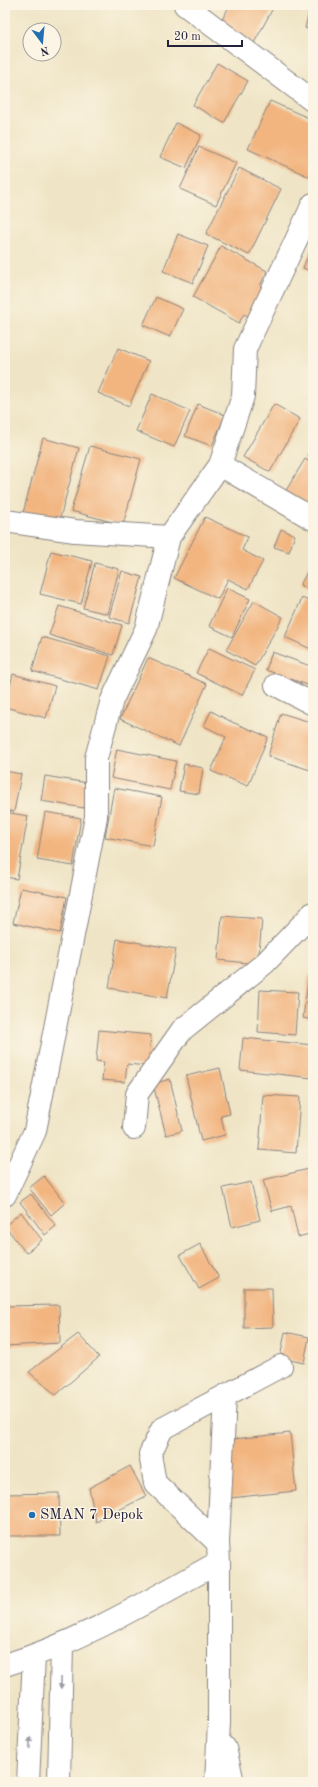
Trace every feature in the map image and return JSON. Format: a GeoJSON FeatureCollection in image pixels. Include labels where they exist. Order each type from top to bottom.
{"type":"FeatureCollection","features":[{"type":"Feature","properties":{"kind":"street"},"geometry":{"type":"LineString","coordinates":[[184,5],[313,101]]}},
{"type":"Feature","properties":{"kind":"street"},"geometry":{"type":"LineString","coordinates":[[5,1195],[35,1131],[96,817],[96,758],[112,700],[146,629],[169,537],[220,465],[243,396],[244,349],[313,204]]}},
{"type":"Feature","properties":{"kind":"street"},"geometry":{"type":"LineString","coordinates":[[220,465],[313,519]]}},
{"type":"Feature","properties":{"kind":"street"},"geometry":{"type":"LineString","coordinates":[[5,521],[75,531],[169,537]]}},
{"type":"Feature","properties":{"kind":"street"},"geometry":{"type":"LineString","coordinates":[[276,685],[313,704]]}},
{"type":"Feature","properties":{"kind":"street"},"geometry":{"type":"LineString","coordinates":[[134,1128],[137,1094],[182,1030],[265,963],[313,913]]}},
{"type":"Feature","properties":{"kind":"street"},"geometry":{"type":"LineString","coordinates":[[218,1552],[155,1482],[150,1454],[162,1429],[281,1366]]}},
{"type":"Feature","properties":{"kind":"street"},"geometry":{"type":"LineString","coordinates":[[216,1782],[219,1722],[218,1552],[224,1396]]}},
{"type":"Feature","properties":{"kind":"street"},"geometry":{"type":"LineString","coordinates":[[5,1665],[34,1656],[113,1621],[218,1552]]}},
{"type":"Feature","properties":{"kind":"street"},"geometry":{"type":"LineString","coordinates":[[59,1782],[62,1644]]}},
{"type":"Feature","properties":{"kind":"street"},"geometry":{"type":"LineString","coordinates":[[28,1782],[34,1656]]}},
{"type":"Feature","properties":{"kind":"street"},"geometry":{"type":"LineString","coordinates":[[219,1722],[233,1782]]}},
{"type":"Feature","properties":{"kind":"shaded area"},"geometry":{"type":"Polygon","coordinates":[[[308,1462],[313,1462],[313,1695],[304,1645],[308,1462]]]}},
{"type":"Feature","properties":{"kind":"building"},"geometry":{"type":"Polygon","coordinates":[[[230,5],[266,5],[273,8],[254,43],[219,25],[230,5]]]}},
{"type":"Feature","properties":{"kind":"building"},"geometry":{"type":"Polygon","coordinates":[[[311,5],[313,5],[313,31],[305,28],[311,5]]]}},
{"type":"Feature","properties":{"kind":"building"},"geometry":{"type":"Polygon","coordinates":[[[217,63],[248,81],[224,123],[193,105],[217,63]]]}},
{"type":"Feature","properties":{"kind":"building"},"geometry":{"type":"Polygon","coordinates":[[[270,101],[313,120],[312,178],[248,149],[270,101]]]}},
{"type":"Feature","properties":{"kind":"building"},"geometry":{"type":"Polygon","coordinates":[[[176,123],[201,135],[186,168],[160,157],[176,123]]]}},
{"type":"Feature","properties":{"kind":"building"},"geometry":{"type":"Polygon","coordinates":[[[199,147],[236,163],[216,205],[180,189],[199,147]]]}},
{"type":"Feature","properties":{"kind":"building"},"geometry":{"type":"Polygon","coordinates":[[[239,168],[281,189],[249,255],[206,234],[239,168]]]}},
{"type":"Feature","properties":{"kind":"building"},"geometry":{"type":"Polygon","coordinates":[[[178,234],[208,246],[193,283],[163,271],[178,234]]]}},
{"type":"Feature","properties":{"kind":"building"},"geometry":{"type":"Polygon","coordinates":[[[313,244],[313,272],[303,268],[313,244]]]}},
{"type":"Feature","properties":{"kind":"building"},"geometry":{"type":"Polygon","coordinates":[[[221,246],[267,271],[260,286],[269,291],[253,319],[244,314],[239,323],[193,297],[221,246]]]}},
{"type":"Feature","properties":{"kind":"building"},"geometry":{"type":"Polygon","coordinates":[[[156,297],[183,309],[170,337],[143,325],[156,297]]]}},
{"type":"Feature","properties":{"kind":"building"},"geometry":{"type":"Polygon","coordinates":[[[118,348],[149,361],[129,406],[98,393],[118,348]]]}},
{"type":"Feature","properties":{"kind":"building"},"geometry":{"type":"Polygon","coordinates":[[[152,394],[190,411],[174,447],[136,431],[152,394]]]}},
{"type":"Feature","properties":{"kind":"building"},"geometry":{"type":"Polygon","coordinates":[[[198,404],[225,415],[212,446],[185,436],[198,404]]]}},
{"type":"Feature","properties":{"kind":"building"},"geometry":{"type":"Polygon","coordinates":[[[274,404],[300,419],[270,472],[243,457],[274,404]]]}},
{"type":"Feature","properties":{"kind":"building"},"geometry":{"type":"Polygon","coordinates":[[[43,438],[79,448],[59,522],[23,513],[43,438]]]}},
{"type":"Feature","properties":{"kind":"building"},"geometry":{"type":"Polygon","coordinates":[[[90,446],[141,459],[123,525],[71,511],[90,446]]]}},
{"type":"Feature","properties":{"kind":"building"},"geometry":{"type":"Polygon","coordinates":[[[313,447],[313,459],[308,455],[313,447]]]}},
{"type":"Feature","properties":{"kind":"building"},"geometry":{"type":"Polygon","coordinates":[[[305,459],[313,464],[313,516],[282,497],[305,459]]]}},
{"type":"Feature","properties":{"kind":"building"},"geometry":{"type":"Polygon","coordinates":[[[205,517],[248,537],[242,550],[263,561],[248,589],[228,579],[218,599],[174,578],[205,517]]]}},
{"type":"Feature","properties":{"kind":"building"},"geometry":{"type":"Polygon","coordinates":[[[281,529],[295,535],[289,552],[274,547],[281,529]]]}},
{"type":"Feature","properties":{"kind":"building"},"geometry":{"type":"Polygon","coordinates":[[[51,551],[92,561],[81,604],[40,594],[51,551]]]}},
{"type":"Feature","properties":{"kind":"building"},"geometry":{"type":"Polygon","coordinates":[[[313,561],[313,592],[300,585],[313,561]]]}},
{"type":"Feature","properties":{"kind":"building"},"geometry":{"type":"Polygon","coordinates":[[[95,563],[119,569],[108,614],[83,608],[95,563]]]}},
{"type":"Feature","properties":{"kind":"building"},"geometry":{"type":"Polygon","coordinates":[[[122,571],[142,577],[129,623],[109,617],[122,571]]]}},
{"type":"Feature","properties":{"kind":"building"},"geometry":{"type":"Polygon","coordinates":[[[227,588],[250,599],[232,637],[209,626],[227,588]]]}},
{"type":"Feature","properties":{"kind":"building"},"geometry":{"type":"Polygon","coordinates":[[[302,598],[313,603],[313,650],[285,637],[302,598]]]}},
{"type":"Feature","properties":{"kind":"building"},"geometry":{"type":"Polygon","coordinates":[[[254,601],[283,617],[255,666],[226,650],[254,601]]]}},
{"type":"Feature","properties":{"kind":"building"},"geometry":{"type":"Polygon","coordinates":[[[59,606],[122,625],[113,655],[49,635],[59,606]]]}},
{"type":"Feature","properties":{"kind":"building"},"geometry":{"type":"Polygon","coordinates":[[[42,637],[110,656],[99,690],[32,671],[42,637]]]}},
{"type":"Feature","properties":{"kind":"building"},"geometry":{"type":"Polygon","coordinates":[[[209,648],[255,670],[242,695],[196,673],[209,648]]]}},
{"type":"Feature","properties":{"kind":"building"},"geometry":{"type":"Polygon","coordinates":[[[272,652],[313,667],[313,687],[266,670],[272,652]]]}},
{"type":"Feature","properties":{"kind":"building"},"geometry":{"type":"Polygon","coordinates":[[[148,658],[207,684],[179,746],[120,719],[148,658]]]}},
{"type":"Feature","properties":{"kind":"building"},"geometry":{"type":"Polygon","coordinates":[[[13,674],[55,686],[46,718],[5,707],[13,674]]]}},
{"type":"Feature","properties":{"kind":"building"},"geometry":{"type":"Polygon","coordinates":[[[211,711],[232,722],[268,737],[248,786],[211,771],[226,737],[204,726],[211,711]]]}},
{"type":"Feature","properties":{"kind":"building"},"geometry":{"type":"Polygon","coordinates":[[[281,713],[313,723],[313,771],[268,756],[281,713]]]}},
{"type":"Feature","properties":{"kind":"building"},"geometry":{"type":"Polygon","coordinates":[[[117,749],[176,761],[170,790],[111,778],[117,749]]]}},
{"type":"Feature","properties":{"kind":"building"},"geometry":{"type":"Polygon","coordinates":[[[184,764],[203,768],[199,794],[179,791],[184,764]]]}},
{"type":"Feature","properties":{"kind":"building"},"geometry":{"type":"Polygon","coordinates":[[[5,771],[21,774],[14,812],[5,810],[5,771]]]}},
{"type":"Feature","properties":{"kind":"building"},"geometry":{"type":"Polygon","coordinates":[[[45,776],[88,783],[84,808],[41,801],[45,776]]]}},
{"type":"Feature","properties":{"kind":"building"},"geometry":{"type":"Polygon","coordinates":[[[114,788],[162,797],[153,846],[105,837],[114,788]]]}},
{"type":"Feature","properties":{"kind":"building"},"geometry":{"type":"Polygon","coordinates":[[[5,812],[28,816],[17,879],[5,877],[5,812]]]}},
{"type":"Feature","properties":{"kind":"building"},"geometry":{"type":"Polygon","coordinates":[[[45,812],[81,818],[73,866],[37,860],[45,812]]]}},
{"type":"Feature","properties":{"kind":"building"},"geometry":{"type":"Polygon","coordinates":[[[21,888],[67,897],[60,933],[13,923],[21,888]]]}},
{"type":"Feature","properties":{"kind":"building"},"geometry":{"type":"Polygon","coordinates":[[[222,916],[262,919],[258,964],[218,960],[222,916]]]}},
{"type":"Feature","properties":{"kind":"building"},"geometry":{"type":"Polygon","coordinates":[[[117,939],[176,949],[167,998],[109,988],[117,939]]]}},
{"type":"Feature","properties":{"kind":"building"},"geometry":{"type":"Polygon","coordinates":[[[309,974],[313,974],[313,1020],[303,1018],[309,974]]]}},
{"type":"Feature","properties":{"kind":"building"},"geometry":{"type":"Polygon","coordinates":[[[260,990],[298,992],[295,1035],[258,1032],[260,990]]]}},
{"type":"Feature","properties":{"kind":"building"},"geometry":{"type":"Polygon","coordinates":[[[99,1030],[151,1035],[148,1066],[127,1064],[125,1082],[102,1080],[104,1062],[96,1061],[99,1030]]]}},
{"type":"Feature","properties":{"kind":"building"},"geometry":{"type":"Polygon","coordinates":[[[243,1038],[313,1045],[313,1078],[240,1070],[243,1038]]]}},
{"type":"Feature","properties":{"kind":"building"},"geometry":{"type":"Polygon","coordinates":[[[220,1068],[230,1114],[221,1116],[225,1135],[201,1141],[186,1076],[220,1068]]]}},
{"type":"Feature","properties":{"kind":"building"},"geometry":{"type":"Polygon","coordinates":[[[170,1079],[182,1131],[166,1135],[153,1084],[170,1079]]]}},
{"type":"Feature","properties":{"kind":"building"},"geometry":{"type":"Polygon","coordinates":[[[263,1095],[300,1097],[296,1153],[259,1150],[263,1095]]]}},
{"type":"Feature","properties":{"kind":"building"},"geometry":{"type":"Polygon","coordinates":[[[313,1168],[313,1233],[298,1237],[291,1206],[272,1211],[263,1180],[313,1168]]]}},
{"type":"Feature","properties":{"kind":"building"},"geometry":{"type":"Polygon","coordinates":[[[44,1176],[65,1203],[51,1215],[29,1188],[44,1176]]]}},
{"type":"Feature","properties":{"kind":"building"},"geometry":{"type":"Polygon","coordinates":[[[251,1182],[260,1220],[232,1227],[223,1188],[251,1182]]]}},
{"type":"Feature","properties":{"kind":"building"},"geometry":{"type":"Polygon","coordinates":[[[31,1194],[56,1226],[45,1235],[20,1202],[31,1194]]]}},
{"type":"Feature","properties":{"kind":"building"},"geometry":{"type":"Polygon","coordinates":[[[21,1212],[42,1240],[26,1253],[5,1226],[21,1212]]]}},
{"type":"Feature","properties":{"kind":"building"},"geometry":{"type":"Polygon","coordinates":[[[200,1244],[219,1278],[199,1289],[180,1255],[200,1244]]]}},
{"type":"Feature","properties":{"kind":"building"},"geometry":{"type":"Polygon","coordinates":[[[244,1288],[272,1288],[273,1327],[244,1328],[244,1288]]]}},
{"type":"Feature","properties":{"kind":"building"},"geometry":{"type":"Polygon","coordinates":[[[59,1305],[60,1343],[5,1346],[5,1306],[59,1305]]]}},
{"type":"Feature","properties":{"kind":"building"},"geometry":{"type":"Polygon","coordinates":[[[285,1332],[309,1337],[304,1363],[280,1358],[285,1332]]]}},
{"type":"Feature","properties":{"kind":"building"},"geometry":{"type":"Polygon","coordinates":[[[78,1334],[99,1357],[56,1395],[29,1372],[78,1334]]]}},
{"type":"Feature","properties":{"kind":"building"},"geometry":{"type":"Polygon","coordinates":[[[290,1433],[296,1491],[230,1498],[224,1440],[290,1433]]]}},
{"type":"Feature","properties":{"kind":"building"},"geometry":{"type":"Polygon","coordinates":[[[130,1466],[146,1496],[96,1522],[89,1488],[130,1466]]]}},
{"type":"Feature","properties":{"kind":"building","name":"SMAN 7 Depok"},"geometry":{"type":"Polygon","coordinates":[[[59,1493],[60,1536],[5,1536],[5,1494],[59,1493]]]}},
{"type":"Feature","properties":{"kind":"place","name":"SMAN 7 Depok"},"geometry":{"type":"Point","coordinates":[32,1515]}}]}
